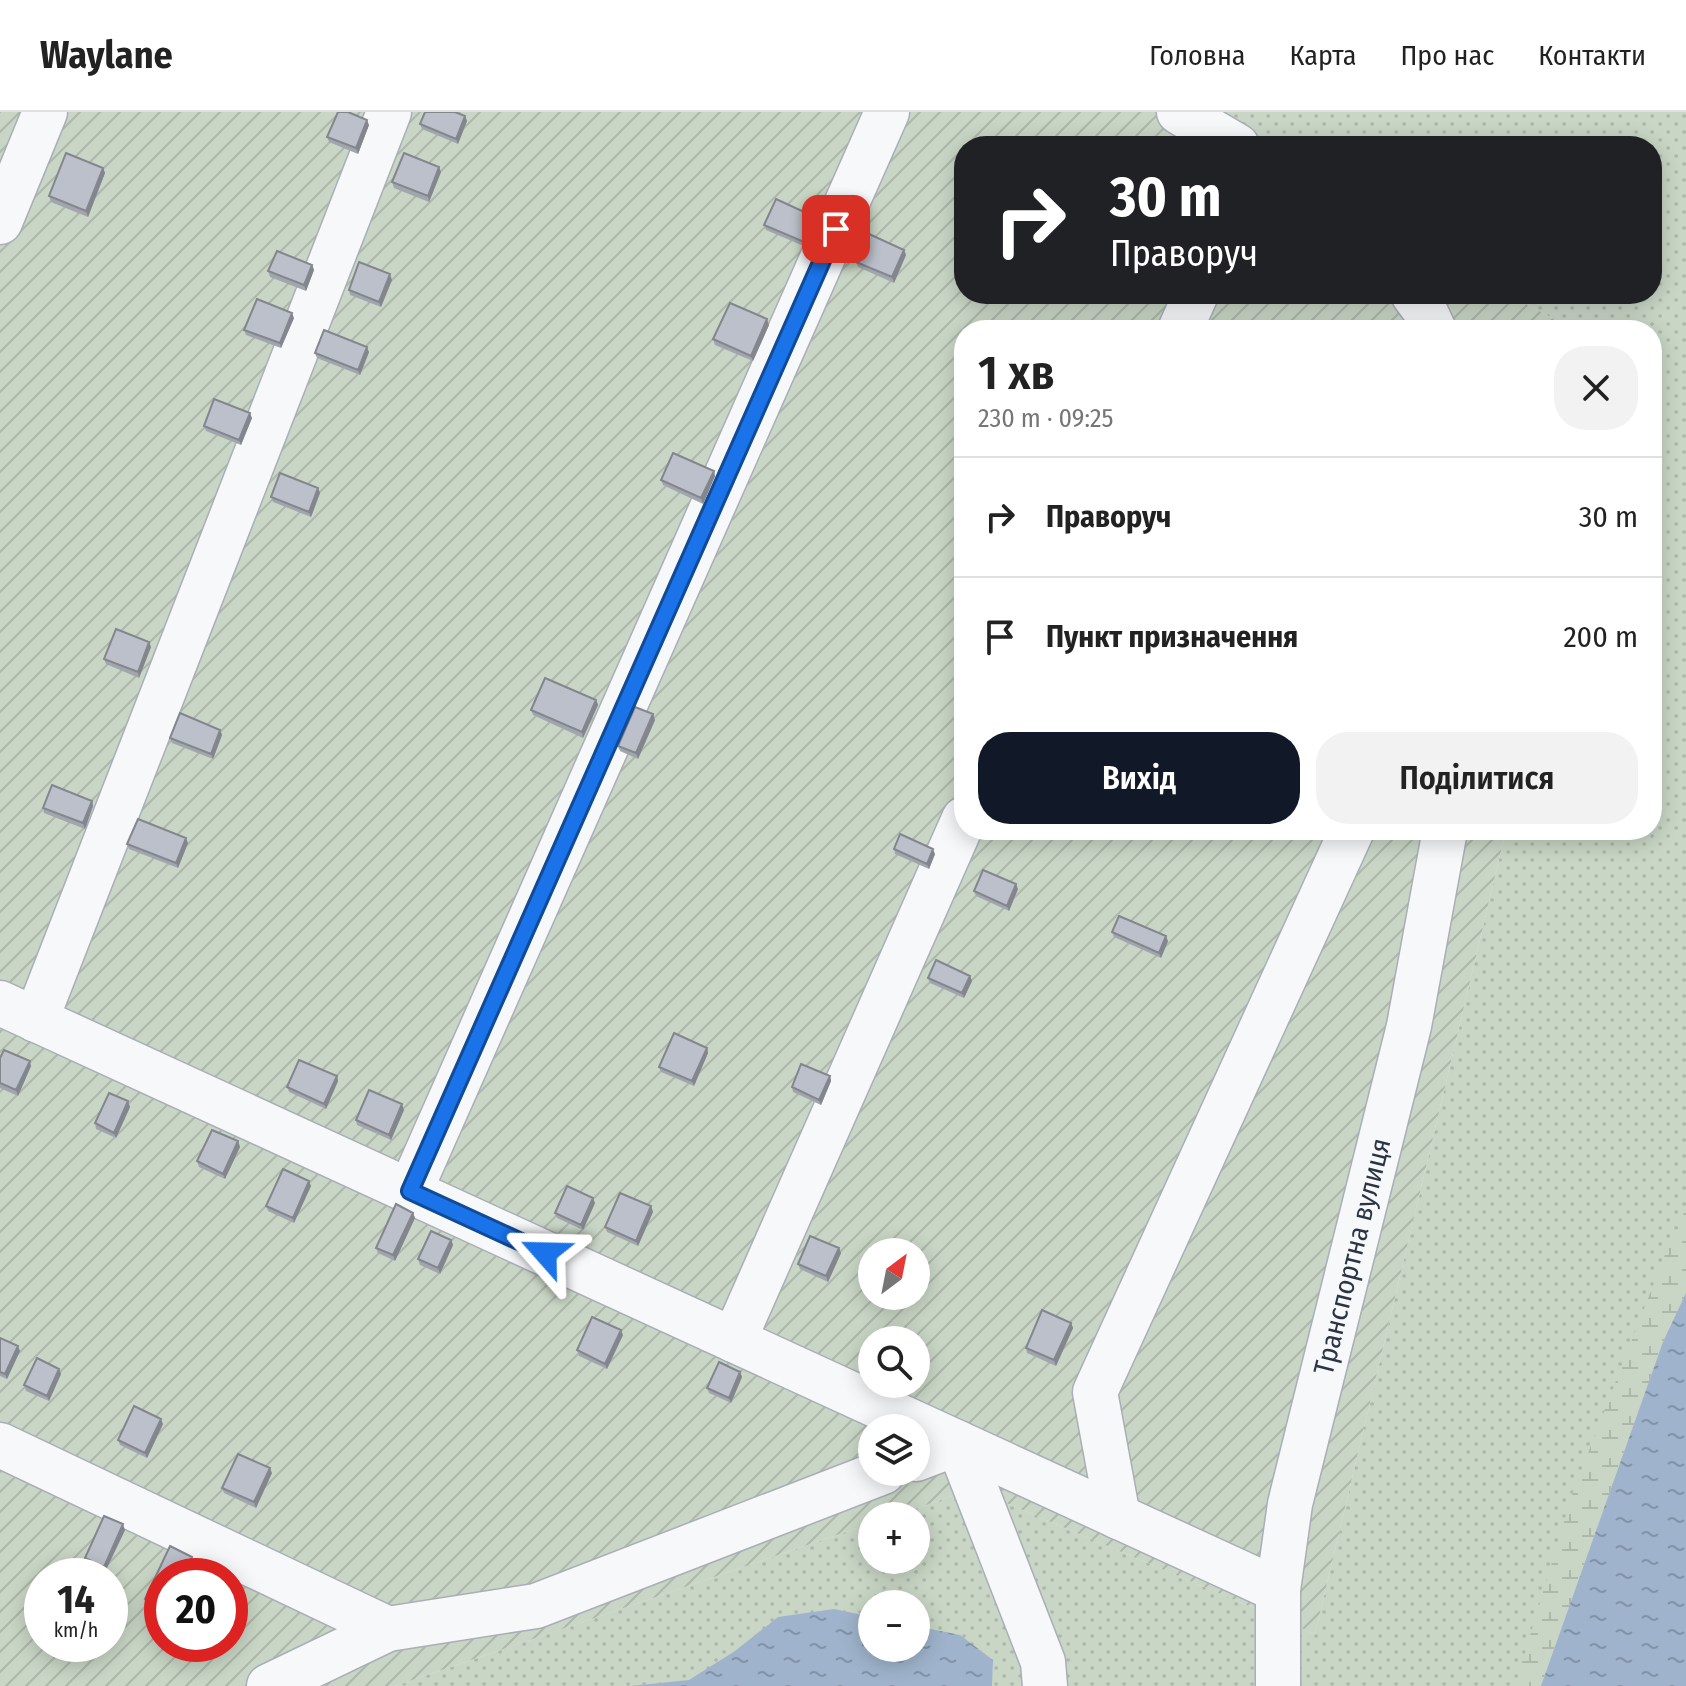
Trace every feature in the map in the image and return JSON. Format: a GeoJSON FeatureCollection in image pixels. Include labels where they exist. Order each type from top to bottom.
{"type":"FeatureCollection","features":[{"type":"Feature","properties":{"kind":"street"},"geometry":{"type":"LineString","coordinates":[[0,222],[45,112]]}},
{"type":"Feature","properties":{"kind":"street"},"geometry":{"type":"LineString","coordinates":[[389,112],[18,1012],[1278,1590]]}},
{"type":"Feature","properties":{"kind":"street"},"geometry":{"type":"LineString","coordinates":[[410,1191],[887,112]]}},
{"type":"Feature","properties":{"kind":"street"},"geometry":{"type":"LineString","coordinates":[[1179,112],[1220,136]]}},
{"type":"Feature","properties":{"kind":"street"},"geometry":{"type":"LineString","coordinates":[[734,1340],[955,840]]}},
{"type":"Feature","properties":{"kind":"street"},"geometry":{"type":"LineString","coordinates":[[1118,1517],[1095,1392],[1347,840]]}},
{"type":"Feature","properties":{"kind":"street","name":"Транспортна вулиця"},"geometry":{"type":"LineString","coordinates":[[1278,1686],[1278,1590],[1297,1475],[1409,1026],[1443,840]]}},
{"type":"Feature","properties":{"kind":"street"},"geometry":{"type":"LineString","coordinates":[[930,1454],[958,1443]]}},
{"type":"Feature","properties":{"kind":"street"},"geometry":{"type":"LineString","coordinates":[[958,1443],[1043,1662],[1045,1686]]}},
{"type":"Feature","properties":{"kind":"street"},"geometry":{"type":"LineString","coordinates":[[0,1445],[388,1629]]}},
{"type":"Feature","properties":{"kind":"street"},"geometry":{"type":"LineString","coordinates":[[269,1686],[388,1629],[536,1606],[858,1482]]}},
{"type":"Feature","properties":{"kind":"green space"},"geometry":{"type":"Polygon","coordinates":[[[0,112],[1179,112],[1220,136],[954,136],[954,304],[1526,304],[1556,320],[954,320],[954,840],[1504,840],[1315,1634],[973,1489],[930,1504],[858,1502],[858,1528],[395,1686],[0,1686],[0,112]]]}},
{"type":"Feature","properties":{"kind":"green space"},"geometry":{"type":"Polygon","coordinates":[[[1179,112],[1686,112],[1686,1686],[395,1686],[858,1528],[858,1574],[930,1574],[930,1504],[973,1489],[1315,1634],[1504,840],[1662,840],[1662,320],[1556,320],[1526,304],[1662,304],[1662,136],[1220,136],[1179,112]]]}},
{"type":"Feature","properties":{"kind":"green space"},"geometry":{"type":"Polygon","coordinates":[[[1686,1208],[1686,1293],[1663,1342],[1541,1686],[1515,1686],[1573,1492],[1686,1208]]]}},
{"type":"Feature","properties":{"kind":"water"},"geometry":{"type":"Polygon","coordinates":[[[1686,1293],[1686,1686],[1541,1686],[1663,1342],[1686,1293]]]}},
{"type":"Feature","properties":{"kind":"water"},"geometry":{"type":"Polygon","coordinates":[[[834,1609],[858,1614],[858,1662],[930,1662],[930,1629],[960,1635],[993,1660],[992,1686],[631,1686],[689,1680],[735,1651],[778,1617],[834,1609]]]}},
{"type":"Feature","properties":{"kind":"building"},"geometry":{"type":"Polygon","coordinates":[[[338,112],[348,112],[367,120],[356,148],[327,137],[338,112]]]}},
{"type":"Feature","properties":{"kind":"building"},"geometry":{"type":"Polygon","coordinates":[[[425,112],[455,112],[465,116],[456,139],[420,124],[425,112]]]}},
{"type":"Feature","properties":{"kind":"building"},"geometry":{"type":"Polygon","coordinates":[[[66,153],[103,168],[86,211],[49,196],[66,153]]]}},
{"type":"Feature","properties":{"kind":"building"},"geometry":{"type":"Polygon","coordinates":[[[404,153],[439,167],[428,196],[392,182],[404,153]]]}},
{"type":"Feature","properties":{"kind":"building"},"geometry":{"type":"Polygon","coordinates":[[[776,199],[815,217],[804,242],[764,225],[776,199]]]}},
{"type":"Feature","properties":{"kind":"building"},"geometry":{"type":"Polygon","coordinates":[[[869,234],[904,250],[892,277],[856,262],[869,234]]]}},
{"type":"Feature","properties":{"kind":"building"},"geometry":{"type":"Polygon","coordinates":[[[277,251],[312,265],[304,285],[268,271],[277,251]]]}},
{"type":"Feature","properties":{"kind":"building"},"geometry":{"type":"Polygon","coordinates":[[[359,262],[390,274],[379,302],[349,290],[359,262]]]}},
{"type":"Feature","properties":{"kind":"building"},"geometry":{"type":"Polygon","coordinates":[[[257,299],[292,313],[280,343],[244,330],[257,299]]]}},
{"type":"Feature","properties":{"kind":"building"},"geometry":{"type":"Polygon","coordinates":[[[730,303],[767,319],[751,356],[713,339],[730,303]]]}},
{"type":"Feature","properties":{"kind":"building"},"geometry":{"type":"Polygon","coordinates":[[[324,330],[367,347],[358,370],[315,353],[324,330]]]}},
{"type":"Feature","properties":{"kind":"building"},"geometry":{"type":"Polygon","coordinates":[[[214,399],[250,413],[239,440],[204,426],[214,399]]]}},
{"type":"Feature","properties":{"kind":"building"},"geometry":{"type":"Polygon","coordinates":[[[673,453],[714,471],[701,498],[661,480],[673,453]]]}},
{"type":"Feature","properties":{"kind":"building"},"geometry":{"type":"Polygon","coordinates":[[[280,473],[318,488],[309,512],[271,497],[280,473]]]}},
{"type":"Feature","properties":{"kind":"building"},"geometry":{"type":"Polygon","coordinates":[[[116,629],[149,642],[138,672],[104,659],[116,629]]]}},
{"type":"Feature","properties":{"kind":"building"},"geometry":{"type":"Polygon","coordinates":[[[545,678],[596,700],[582,732],[531,710],[545,678]]]}},
{"type":"Feature","properties":{"kind":"building"},"geometry":{"type":"Polygon","coordinates":[[[635,707],[653,714],[636,753],[618,746],[635,707]]]}},
{"type":"Feature","properties":{"kind":"building"},"geometry":{"type":"Polygon","coordinates":[[[180,713],[220,730],[211,754],[170,738],[180,713]]]}},
{"type":"Feature","properties":{"kind":"building"},"geometry":{"type":"Polygon","coordinates":[[[52,785],[92,801],[83,823],[43,808],[52,785]]]}},
{"type":"Feature","properties":{"kind":"building"},"geometry":{"type":"Polygon","coordinates":[[[138,819],[186,838],[176,863],[127,844],[138,819]]]}},
{"type":"Feature","properties":{"kind":"building"},"geometry":{"type":"Polygon","coordinates":[[[900,834],[933,849],[927,864],[894,849],[900,834]]]}},
{"type":"Feature","properties":{"kind":"building"},"geometry":{"type":"Polygon","coordinates":[[[983,870],[1016,884],[1007,906],[974,891],[983,870]]]}},
{"type":"Feature","properties":{"kind":"building"},"geometry":{"type":"Polygon","coordinates":[[[1119,916],[1166,936],[1159,953],[1112,932],[1119,916]]]}},
{"type":"Feature","properties":{"kind":"building"},"geometry":{"type":"Polygon","coordinates":[[[936,960],[970,976],[962,993],[928,978],[936,960]]]}},
{"type":"Feature","properties":{"kind":"building"},"geometry":{"type":"Polygon","coordinates":[[[674,1033],[707,1048],[692,1081],[659,1067],[674,1033]]]}},
{"type":"Feature","properties":{"kind":"building"},"geometry":{"type":"Polygon","coordinates":[[[4,1050],[30,1061],[16,1090],[0,1083],[0,1058],[4,1050]]]}},
{"type":"Feature","properties":{"kind":"building"},"geometry":{"type":"Polygon","coordinates":[[[299,1060],[337,1076],[324,1104],[287,1087],[299,1060]]]}},
{"type":"Feature","properties":{"kind":"building"},"geometry":{"type":"Polygon","coordinates":[[[801,1064],[830,1076],[819,1100],[792,1087],[801,1064]]]}},
{"type":"Feature","properties":{"kind":"building"},"geometry":{"type":"Polygon","coordinates":[[[369,1090],[402,1104],[389,1135],[356,1120],[369,1090]]]}},
{"type":"Feature","properties":{"kind":"building"},"geometry":{"type":"Polygon","coordinates":[[[109,1093],[128,1101],[114,1133],[95,1123],[109,1093]]]}},
{"type":"Feature","properties":{"kind":"building"},"geometry":{"type":"Polygon","coordinates":[[[212,1130],[238,1141],[223,1174],[197,1161],[212,1130]]]}},
{"type":"Feature","properties":{"kind":"building"},"geometry":{"type":"Polygon","coordinates":[[[283,1169],[309,1181],[293,1218],[266,1206],[283,1169]]]}},
{"type":"Feature","properties":{"kind":"building"},"geometry":{"type":"Polygon","coordinates":[[[567,1186],[593,1198],[581,1225],[555,1213],[567,1186]]]}},
{"type":"Feature","properties":{"kind":"building"},"geometry":{"type":"Polygon","coordinates":[[[620,1193],[651,1206],[636,1241],[605,1227],[620,1193]]]}},
{"type":"Feature","properties":{"kind":"building"},"geometry":{"type":"Polygon","coordinates":[[[396,1204],[413,1213],[393,1255],[376,1248],[396,1204]]]}},
{"type":"Feature","properties":{"kind":"building"},"geometry":{"type":"Polygon","coordinates":[[[431,1231],[451,1240],[438,1268],[418,1259],[431,1231]]]}},
{"type":"Feature","properties":{"kind":"building"},"geometry":{"type":"Polygon","coordinates":[[[810,1236],[839,1248],[826,1276],[798,1264],[810,1236]]]}},
{"type":"Feature","properties":{"kind":"building"},"geometry":{"type":"Polygon","coordinates":[[[1042,1310],[1071,1323],[1054,1360],[1026,1348],[1042,1310]]]}},
{"type":"Feature","properties":{"kind":"building"},"geometry":{"type":"Polygon","coordinates":[[[592,1317],[621,1330],[605,1364],[577,1350],[592,1317]]]}},
{"type":"Feature","properties":{"kind":"building"},"geometry":{"type":"Polygon","coordinates":[[[0,1338],[18,1346],[5,1374],[0,1372],[0,1338]]]}},
{"type":"Feature","properties":{"kind":"building"},"geometry":{"type":"Polygon","coordinates":[[[37,1358],[59,1369],[47,1396],[24,1385],[37,1358]]]}},
{"type":"Feature","properties":{"kind":"building"},"geometry":{"type":"Polygon","coordinates":[[[719,1362],[740,1372],[729,1398],[707,1388],[719,1362]]]}},
{"type":"Feature","properties":{"kind":"building"},"geometry":{"type":"Polygon","coordinates":[[[134,1406],[161,1419],[145,1453],[118,1440],[134,1406]]]}},
{"type":"Feature","properties":{"kind":"building"},"geometry":{"type":"Polygon","coordinates":[[[238,1454],[270,1468],[254,1502],[222,1488],[238,1454]]]}},
{"type":"Feature","properties":{"kind":"building"},"geometry":{"type":"Polygon","coordinates":[[[104,1516],[123,1524],[108,1558],[85,1558],[104,1516]]]}},
{"type":"Feature","properties":{"kind":"building"},"geometry":{"type":"Polygon","coordinates":[[[170,1546],[192,1557],[192,1558],[164,1558],[170,1546]]]}},
{"type":"Feature","properties":{"kind":"route"},"geometry":{"type":"LineString","coordinates":[[545,1253],[410,1191],[836,229]]}}]}
